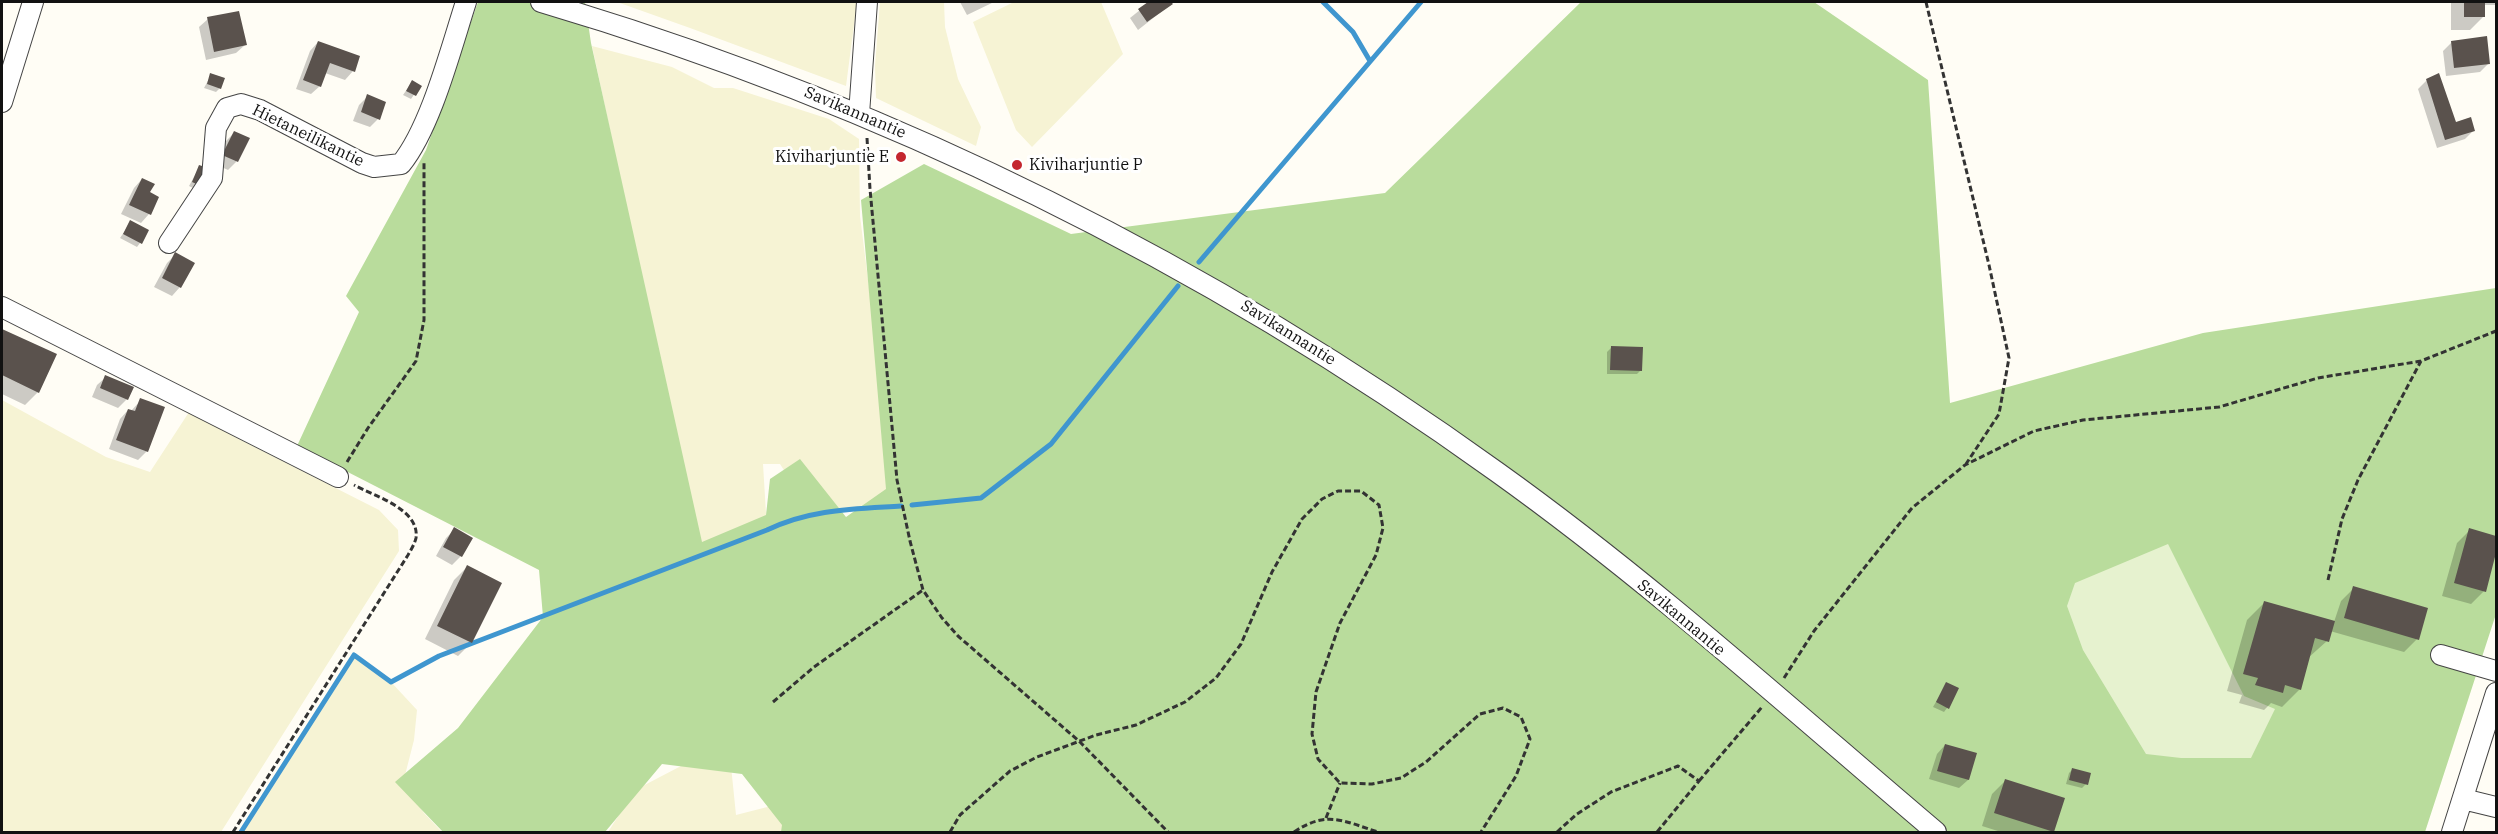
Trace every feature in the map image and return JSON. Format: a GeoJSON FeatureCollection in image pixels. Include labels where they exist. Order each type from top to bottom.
{"type":"FeatureCollection","features":[{"type":"Feature","properties":{"kind":"street"},"geometry":{"type":"LineString","coordinates":[[2,102],[33,2]]}},
{"type":"Feature","properties":{"kind":"street","name":"Hietaneilikantie"},"geometry":{"type":"LineString","coordinates":[[169,243],[212,178],[216,128],[227,108],[241,104],[260,110],[368,165],[389,167],[400,164],[416,143],[466,2]]}},
{"type":"Feature","properties":{"kind":"street","name":"Savikannantie"},"geometry":{"type":"LineString","coordinates":[[541,2],[672,42],[769,78],[863,116],[1046,198],[1158,256],[1324,354],[1509,481],[1604,553],[1936,832]]}},
{"type":"Feature","properties":{"kind":"street"},"geometry":{"type":"LineString","coordinates":[[863,116],[867,2]]}},
{"type":"Feature","properties":{"kind":"street"},"geometry":{"type":"LineString","coordinates":[[2,307],[338,477]]}},
{"type":"Feature","properties":{"kind":"street"},"geometry":{"type":"LineString","coordinates":[[2441,655],[2496,671]]}},
{"type":"Feature","properties":{"kind":"street"},"geometry":{"type":"LineString","coordinates":[[2452,832],[2496,693]]}},
{"type":"Feature","properties":{"kind":"street"},"geometry":{"type":"LineString","coordinates":[[2463,799],[2496,807]]}},
{"type":"Feature","properties":{"kind":"path"},"geometry":{"type":"LineString","coordinates":[[1926,2],[1989,264],[2009,358],[2000,414],[1965,465]]}},
{"type":"Feature","properties":{"kind":"path"},"geometry":{"type":"LineString","coordinates":[[863,116],[897,480],[910,541],[924,590],[942,618],[958,636],[1080,742],[1168,832]]}},
{"type":"Feature","properties":{"kind":"path"},"geometry":{"type":"LineString","coordinates":[[233,832],[408,555],[416,538],[415,524],[398,508],[338,477],[368,428],[416,361],[424,320],[424,158]]}},
{"type":"Feature","properties":{"kind":"path"},"geometry":{"type":"LineString","coordinates":[[1657,832],[1773,694],[1814,631],[1912,508],[1965,465],[2034,431],[2083,420],[2219,407],[2318,378],[2421,361],[2496,331]]}},
{"type":"Feature","properties":{"kind":"path"},"geometry":{"type":"LineString","coordinates":[[2328,580],[2342,519],[2358,480],[2421,361]]}},
{"type":"Feature","properties":{"kind":"path"},"geometry":{"type":"LineString","coordinates":[[950,832],[960,815],[1010,771],[1036,757],[1096,735],[1136,725],[1185,702],[1216,678],[1241,644],[1272,572],[1302,519],[1322,499],[1338,491],[1361,491],[1379,506],[1383,528],[1376,555],[1333,639],[1316,692],[1312,734],[1318,759],[1340,783],[1372,784],[1401,778],[1426,762],[1480,714],[1503,708],[1521,717],[1530,738],[1516,776],[1481,832]]}},
{"type":"Feature","properties":{"kind":"path"},"geometry":{"type":"LineString","coordinates":[[773,702],[814,667],[924,590]]}},
{"type":"Feature","properties":{"kind":"path"},"geometry":{"type":"LineString","coordinates":[[1557,832],[1577,814],[1611,792],[1678,766],[1699,781]]}},
{"type":"Feature","properties":{"kind":"path"},"geometry":{"type":"LineString","coordinates":[[1326,818],[1340,783]]}},
{"type":"Feature","properties":{"kind":"path"},"geometry":{"type":"LineString","coordinates":[[1294,832],[1309,822],[1326,818],[1378,832]]}},
{"type":"Feature","properties":{"kind":"shaded area"},"geometry":{"type":"Polygon","coordinates":[[[617,2],[857,2],[846,86],[690,28],[617,2]]]}},
{"type":"Feature","properties":{"kind":"shaded area"},"geometry":{"type":"Polygon","coordinates":[[[880,2],[944,2],[945,27],[958,79],[981,127],[976,146],[876,98],[875,66],[880,2]]]}},
{"type":"Feature","properties":{"kind":"shaded area"},"geometry":{"type":"Polygon","coordinates":[[[1014,2],[1101,2],[1123,54],[1032,147],[1016,130],[973,22],[1014,2]]]}},
{"type":"Feature","properties":{"kind":"shaded area"},"geometry":{"type":"Polygon","coordinates":[[[592,46],[672,67],[714,88],[733,88],[829,119],[859,139],[860,216],[885,415],[887,507],[824,511],[812,514],[780,464],[763,464],[767,530],[701,556],[592,46]]]}},
{"type":"Feature","properties":{"kind":"shaded area"},"geometry":{"type":"Polygon","coordinates":[[[2,400],[106,457],[150,472],[191,409],[235,437],[379,510],[398,530],[399,551],[221,832],[2,832],[2,400]]]}},
{"type":"Feature","properties":{"kind":"shaded area"},"geometry":{"type":"Polygon","coordinates":[[[354,655],[391,682],[417,710],[414,740],[403,783],[424,813],[442,832],[241,832],[354,655]]]}},
{"type":"Feature","properties":{"kind":"shaded area"},"geometry":{"type":"Polygon","coordinates":[[[730,756],[736,815],[775,805],[787,832],[608,832],[635,790],[681,766],[730,756]]]}},
{"type":"Feature","properties":{"kind":"green space"},"geometry":{"type":"Polygon","coordinates":[[[478,2],[585,2],[591,43],[702,542],[766,515],[770,479],[800,459],[846,517],[886,489],[861,200],[924,164],[1071,234],[1385,193],[1581,2],[1814,2],[1928,80],[1950,403],[2203,333],[2496,288],[2496,614],[2425,832],[781,832],[782,825],[742,774],[662,764],[605,832],[443,832],[395,782],[458,728],[543,617],[539,570],[297,446],[359,312],[346,296],[426,150],[478,2]]]}},
{"type":"Feature","properties":{"kind":"green space"},"geometry":{"type":"Polygon","coordinates":[[[2168,544],[2244,696],[2275,709],[2251,758],[2181,758],[2146,754],[2083,650],[2067,606],[2075,583],[2168,544]]]}},
{"type":"Feature","properties":{"kind":"building"},"geometry":{"type":"Polygon","coordinates":[[[1148,2],[1171,2],[1173,4],[1147,22],[1138,9],[1148,2]]]}},
{"type":"Feature","properties":{"kind":"building"},"geometry":{"type":"Polygon","coordinates":[[[2464,2],[2485,2],[2485,17],[2464,17],[2464,2]]]}},
{"type":"Feature","properties":{"kind":"building"},"geometry":{"type":"Polygon","coordinates":[[[239,11],[247,45],[214,52],[207,17],[239,11]]]}},
{"type":"Feature","properties":{"kind":"building"},"geometry":{"type":"Polygon","coordinates":[[[2487,36],[2490,64],[2454,68],[2451,41],[2487,36]]]}},
{"type":"Feature","properties":{"kind":"building"},"geometry":{"type":"Polygon","coordinates":[[[318,41],[360,56],[355,72],[330,63],[321,87],[303,80],[318,41]]]}},
{"type":"Feature","properties":{"kind":"building"},"geometry":{"type":"Polygon","coordinates":[[[210,73],[225,78],[221,89],[207,84],[210,73]]]}},
{"type":"Feature","properties":{"kind":"building"},"geometry":{"type":"Polygon","coordinates":[[[2439,73],[2456,122],[2471,117],[2475,131],[2445,140],[2426,79],[2439,73]]]}},
{"type":"Feature","properties":{"kind":"building"},"geometry":{"type":"Polygon","coordinates":[[[412,80],[422,86],[416,96],[406,91],[412,80]]]}},
{"type":"Feature","properties":{"kind":"building"},"geometry":{"type":"Polygon","coordinates":[[[367,94],[386,102],[380,120],[361,112],[367,94]]]}},
{"type":"Feature","properties":{"kind":"building"},"geometry":{"type":"Polygon","coordinates":[[[234,131],[250,138],[238,162],[222,155],[234,131]]]}},
{"type":"Feature","properties":{"kind":"building"},"geometry":{"type":"Polygon","coordinates":[[[199,165],[208,168],[201,186],[192,182],[199,165]]]}},
{"type":"Feature","properties":{"kind":"building"},"geometry":{"type":"Polygon","coordinates":[[[142,178],[155,184],[150,192],[159,197],[151,215],[129,205],[142,178]]]}},
{"type":"Feature","properties":{"kind":"building"},"geometry":{"type":"Polygon","coordinates":[[[130,220],[149,230],[142,244],[123,234],[130,220]]]}},
{"type":"Feature","properties":{"kind":"building"},"geometry":{"type":"Polygon","coordinates":[[[175,252],[195,263],[181,288],[162,278],[175,252]]]}},
{"type":"Feature","properties":{"kind":"building"},"geometry":{"type":"Polygon","coordinates":[[[2,329],[57,354],[39,393],[2,375],[2,329]]]}},
{"type":"Feature","properties":{"kind":"building"},"geometry":{"type":"Polygon","coordinates":[[[1611,346],[1643,347],[1642,371],[1610,370],[1611,346]]]}},
{"type":"Feature","properties":{"kind":"building"},"geometry":{"type":"Polygon","coordinates":[[[105,375],[134,387],[128,400],[100,388],[105,375]]]}},
{"type":"Feature","properties":{"kind":"building"},"geometry":{"type":"Polygon","coordinates":[[[140,398],[165,407],[148,452],[116,440],[128,409],[135,411],[140,398]]]}},
{"type":"Feature","properties":{"kind":"building"},"geometry":{"type":"Polygon","coordinates":[[[454,527],[473,538],[462,557],[443,547],[454,527]]]}},
{"type":"Feature","properties":{"kind":"building"},"geometry":{"type":"Polygon","coordinates":[[[2469,528],[2496,536],[2496,553],[2486,592],[2454,583],[2469,528]]]}},
{"type":"Feature","properties":{"kind":"building"},"geometry":{"type":"Polygon","coordinates":[[[467,565],[502,583],[472,643],[437,626],[467,565]]]}},
{"type":"Feature","properties":{"kind":"building"},"geometry":{"type":"Polygon","coordinates":[[[2353,586],[2428,608],[2419,640],[2344,618],[2353,586]]]}},
{"type":"Feature","properties":{"kind":"building"},"geometry":{"type":"Polygon","coordinates":[[[2264,601],[2335,621],[2329,642],[2315,638],[2301,690],[2285,685],[2283,693],[2255,685],[2258,678],[2243,674],[2264,601]]]}},
{"type":"Feature","properties":{"kind":"building"},"geometry":{"type":"Polygon","coordinates":[[[1946,682],[1959,688],[1949,709],[1936,702],[1946,682]]]}},
{"type":"Feature","properties":{"kind":"building"},"geometry":{"type":"Polygon","coordinates":[[[1945,744],[1977,753],[1969,780],[1937,771],[1945,744]]]}},
{"type":"Feature","properties":{"kind":"building"},"geometry":{"type":"Polygon","coordinates":[[[2072,768],[2091,773],[2088,785],[2069,780],[2072,768]]]}},
{"type":"Feature","properties":{"kind":"building"},"geometry":{"type":"Polygon","coordinates":[[[2005,779],[2065,798],[2054,832],[1994,813],[2005,779]]]}},
{"type":"Feature","properties":{"kind":"waterway"},"geometry":{"type":"LineString","coordinates":[[1323,2],[1353,32],[1370,61]]}},
{"type":"Feature","properties":{"kind":"waterway"},"geometry":{"type":"LineString","coordinates":[[1199,262],[1421,2]]}},
{"type":"Feature","properties":{"kind":"waterway"},"geometry":{"type":"LineString","coordinates":[[912,505],[981,498],[1051,444],[1178,286]]}},
{"type":"Feature","properties":{"kind":"waterway"},"geometry":{"type":"LineString","coordinates":[[241,832],[354,655],[391,682],[439,656],[783,523],[832,511],[901,506]]}},
{"type":"Feature","properties":{"kind":"place","name":"Kiviharjuntie E"},"geometry":{"type":"Point","coordinates":[901,157]}},
{"type":"Feature","properties":{"kind":"place","name":"Kiviharjuntie P"},"geometry":{"type":"Point","coordinates":[1017,165]}}]}
